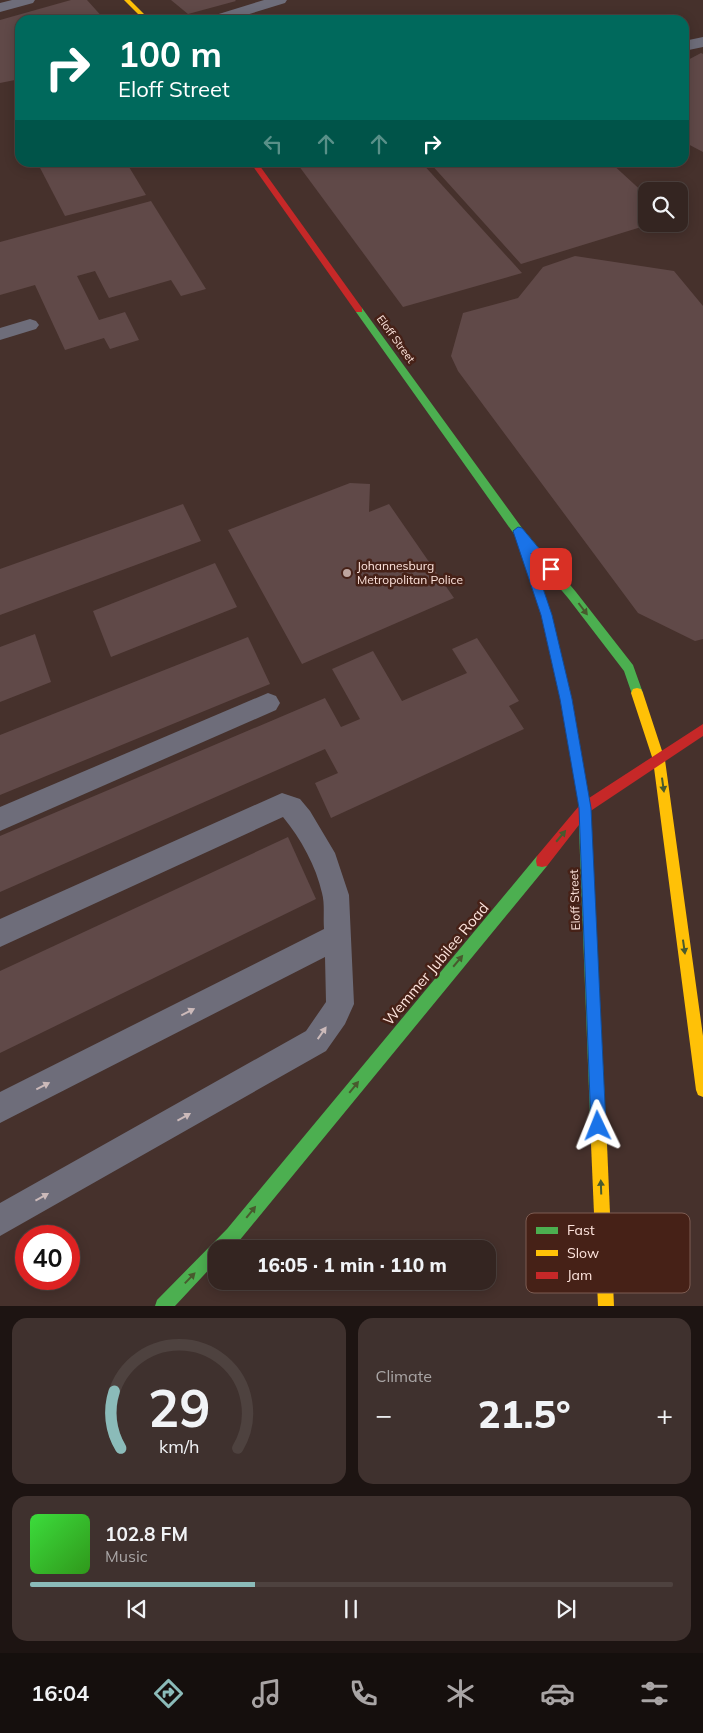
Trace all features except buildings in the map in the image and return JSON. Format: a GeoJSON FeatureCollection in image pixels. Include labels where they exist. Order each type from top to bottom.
{"type":"FeatureCollection","features":[{"type":"Feature","properties":{"kind":"street"},"geometry":{"type":"LineString","coordinates":[[0,8],[28,0]]}},
{"type":"Feature","properties":{"kind":"street"},"geometry":{"type":"LineString","coordinates":[[127,0],[142,15]]}},
{"type":"Feature","properties":{"kind":"street"},"geometry":{"type":"LineString","coordinates":[[230,15],[280,0]]}},
{"type":"Feature","properties":{"kind":"street"},"geometry":{"type":"LineString","coordinates":[[689,45],[703,42]]}},
{"type":"Feature","properties":{"kind":"street","name":"Eloff Street"},"geometry":{"type":"LineString","coordinates":[[258,167],[518,531],[572,595],[629,669],[660,760],[703,1090]]}},
{"type":"Feature","properties":{"kind":"street","name":"Eloff Street"},"geometry":{"type":"LineString","coordinates":[[518,531],[546,615],[566,699],[585,808],[602,1213]]}},
{"type":"Feature","properties":{"kind":"street","name":"Wemmer Jubilee Road"},"geometry":{"type":"LineString","coordinates":[[227,1240],[585,808],[703,730]]}},
{"type":"Feature","properties":{"kind":"street"},"geometry":{"type":"LineString","coordinates":[[164,1306],[208,1260]]}},
{"type":"Feature","properties":{"kind":"street","name":"Eloff Street"},"geometry":{"type":"LineString","coordinates":[[605,1293],[606,1306]]}},
{"type":"Feature","properties":{"kind":"lane"},"geometry":{"type":"LineString","coordinates":[[0,334],[30,325]]}},
{"type":"Feature","properties":{"kind":"lane"},"geometry":{"type":"LineString","coordinates":[[0,819],[268,703]]}},
{"type":"Feature","properties":{"kind":"lane"},"geometry":{"type":"LineString","coordinates":[[0,933],[282,805],[290,808],[301,820],[326,862],[336,895],[340,1004],[316,1041],[0,1220]]}},
{"type":"Feature","properties":{"kind":"lane"},"geometry":{"type":"LineString","coordinates":[[0,1108],[338,936]]}},
{"type":"Feature","properties":{"kind":"traffic: fast"},"geometry":{"type":"LineString","coordinates":[[359,310],[518,531],[572,595],[629,669],[637,693]]}},
{"type":"Feature","properties":{"kind":"traffic: fast"},"geometry":{"type":"LineString","coordinates":[[584,803],[599,1144]]}},
{"type":"Feature","properties":{"kind":"traffic: fast"},"geometry":{"type":"LineString","coordinates":[[228,1240],[542,861]]}},
{"type":"Feature","properties":{"kind":"traffic: fast"},"geometry":{"type":"LineString","coordinates":[[163,1306],[208,1259]]}},
{"type":"Feature","properties":{"kind":"traffic: slow"},"geometry":{"type":"LineString","coordinates":[[127,0],[142,15]]}},
{"type":"Feature","properties":{"kind":"traffic: slow"},"geometry":{"type":"LineString","coordinates":[[637,693],[659,760],[703,1090]]}},
{"type":"Feature","properties":{"kind":"traffic: slow"},"geometry":{"type":"LineString","coordinates":[[599,1144],[602,1213]]}},
{"type":"Feature","properties":{"kind":"traffic: slow"},"geometry":{"type":"LineString","coordinates":[[605,1293],[606,1306]]}},
{"type":"Feature","properties":{"kind":"traffic: jam"},"geometry":{"type":"LineString","coordinates":[[257,167],[359,310]]}},
{"type":"Feature","properties":{"kind":"traffic: jam"},"geometry":{"type":"LineString","coordinates":[[523,544],[546,615],[566,699],[584,803]]}},
{"type":"Feature","properties":{"kind":"traffic: jam"},"geometry":{"type":"LineString","coordinates":[[542,861],[585,808],[703,729]]}},
{"type":"Feature","properties":{"kind":"place","name":"Johannesburg Metropolitan Police"},"geometry":{"type":"Point","coordinates":[347,573]}},
{"type":"Feature","properties":{"kind":"route"},"geometry":{"type":"LineString","coordinates":[[551,569],[518,531],[546,615],[566,699],[585,808],[598,1126]]}}]}
